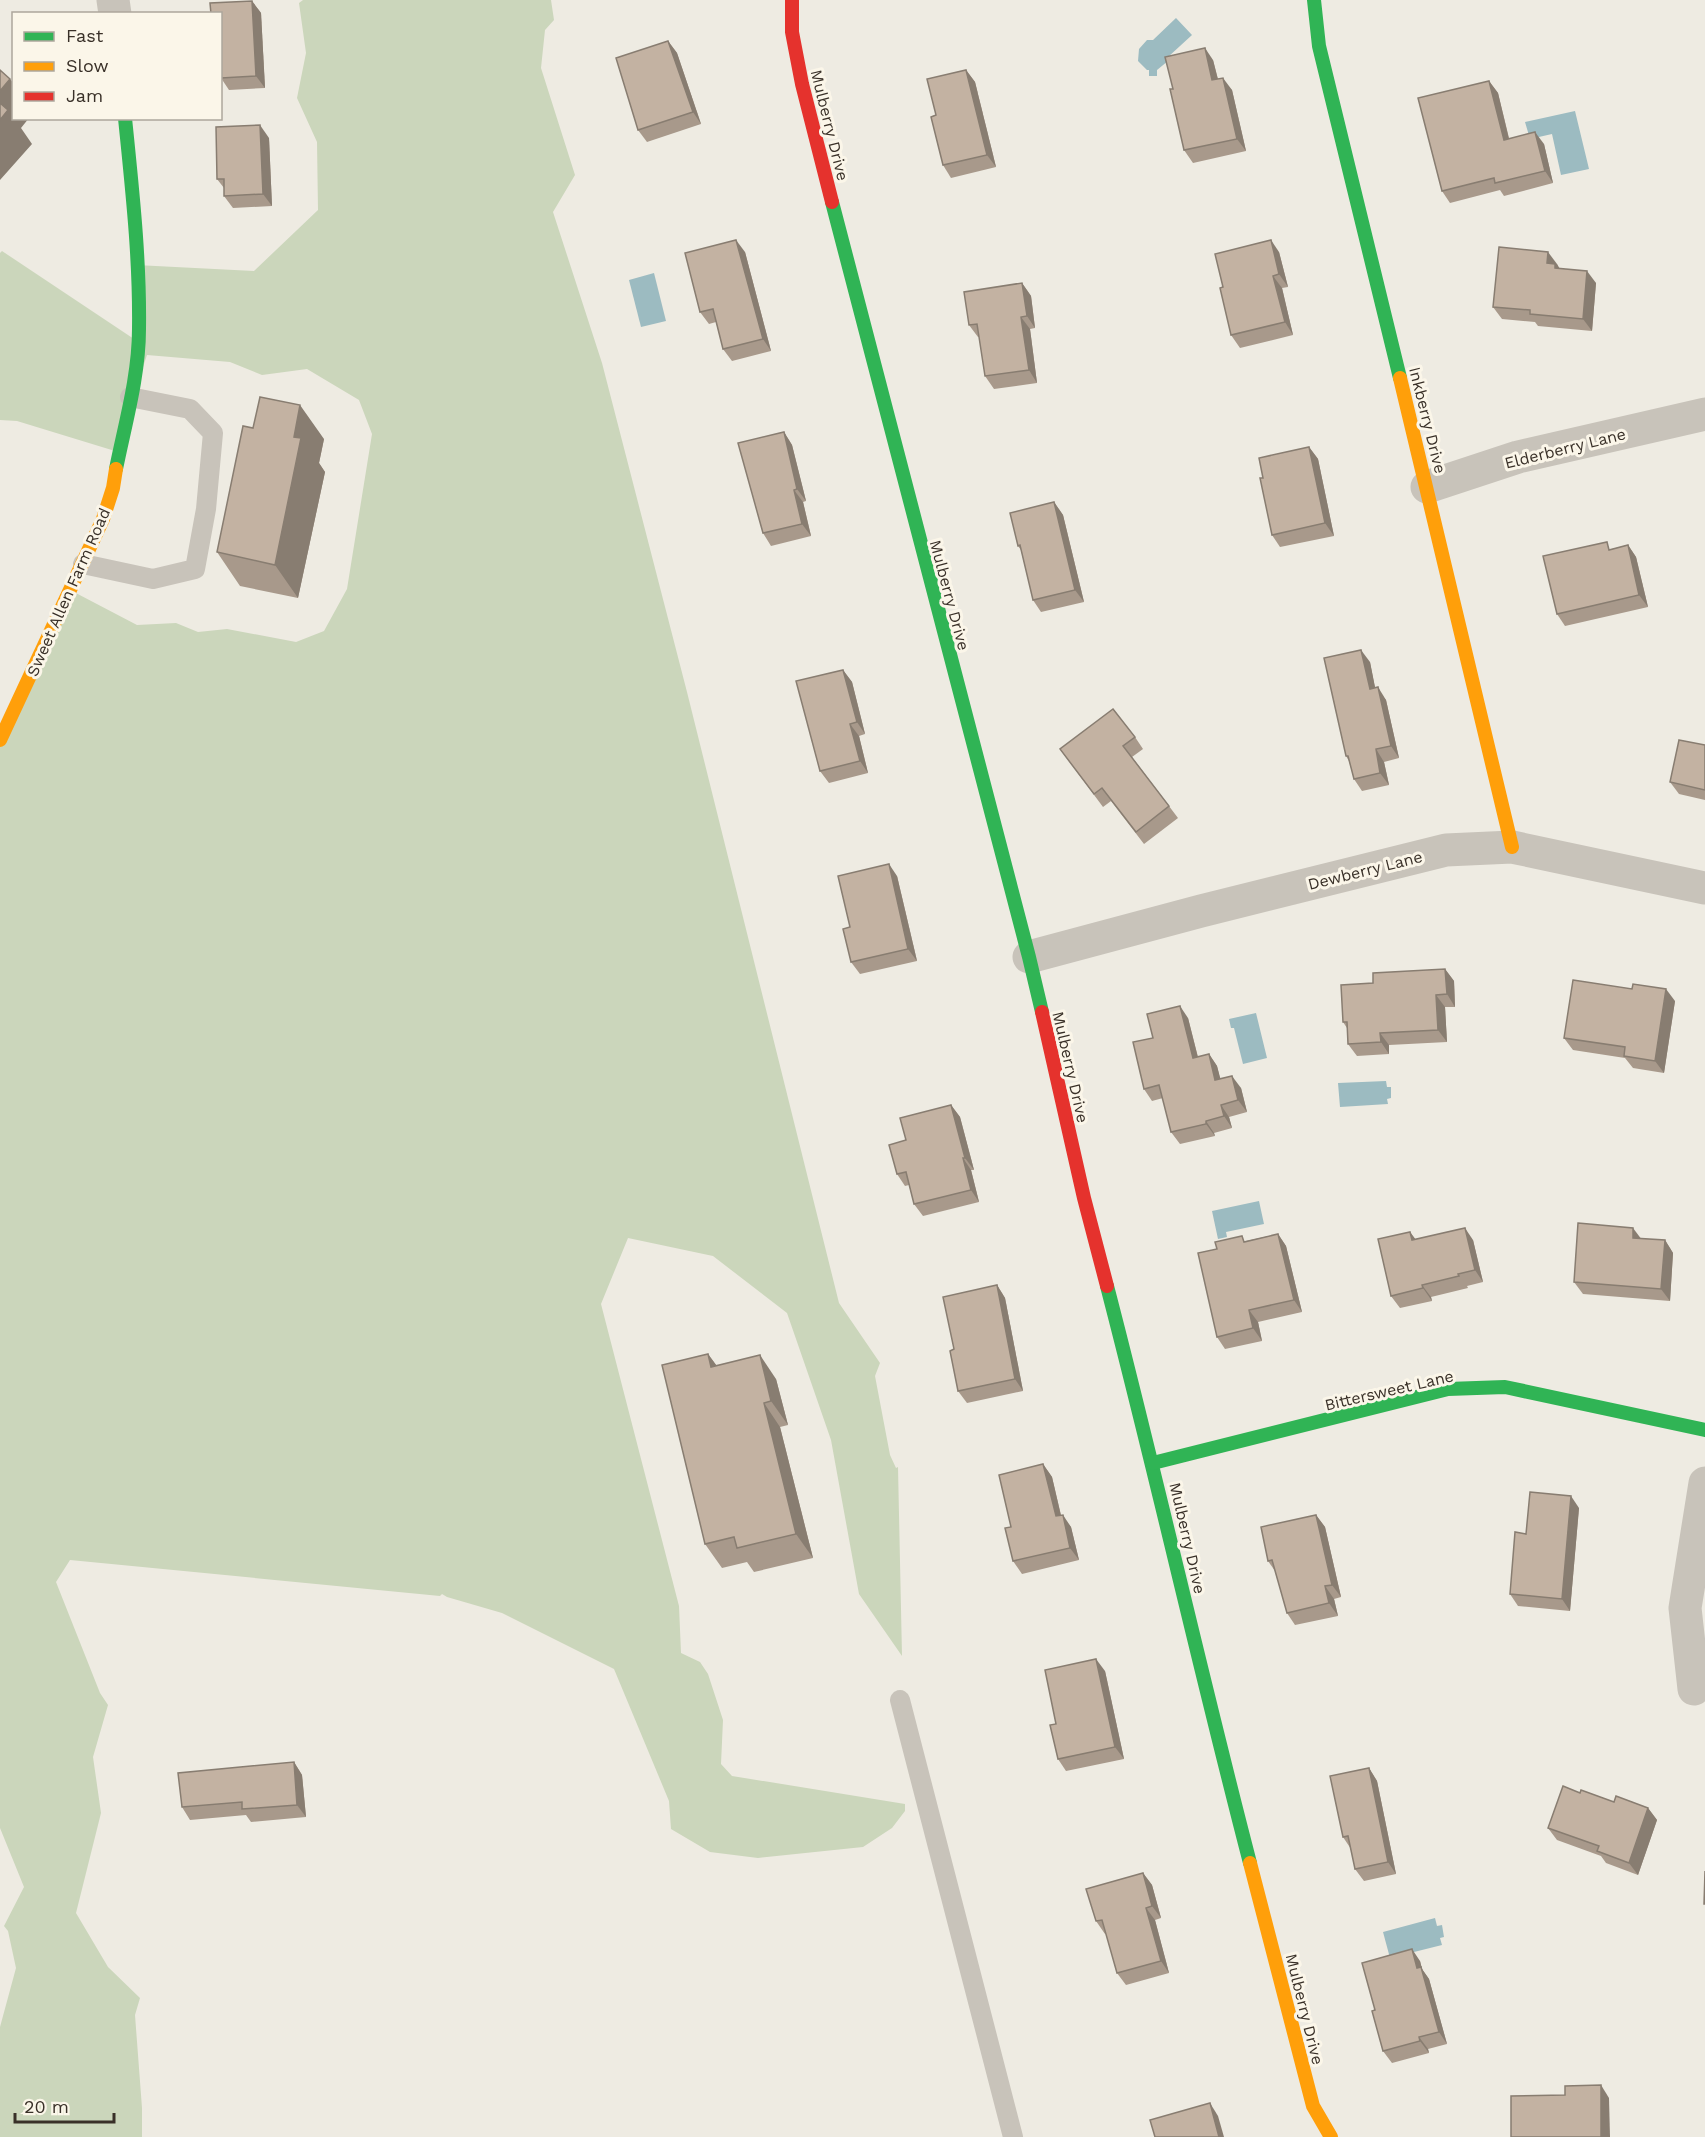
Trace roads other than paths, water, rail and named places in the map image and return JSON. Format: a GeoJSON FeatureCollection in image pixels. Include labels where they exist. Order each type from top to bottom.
{"type":"FeatureCollection","features":[{"type":"Feature","properties":{"kind":"street","name":"Mulberry Drive"},"geometry":{"type":"LineString","coordinates":[[792,0],[792,32],[802,84],[930,586],[1029,957],[1084,1198],[1153,1463],[1223,1758],[1313,2106],[1331,2137]]}},
{"type":"Feature","properties":{"kind":"street","name":"Inkberry Drive"},"geometry":{"type":"LineString","coordinates":[[1314,0],[1318,46],[1427,487],[1512,848]]}},
{"type":"Feature","properties":{"kind":"street","name":"Sweet Allen Farm Road"},"geometry":{"type":"LineString","coordinates":[[0,740],[83,564],[103,519],[113,488],[130,397],[139,330],[138,250],[125,120]]}},
{"type":"Feature","properties":{"kind":"street","name":"Elderberry Lane"},"geometry":{"type":"LineString","coordinates":[[1427,487],[1518,458],[1705,414]]}},
{"type":"Feature","properties":{"kind":"street","name":"Dewberry Lane"},"geometry":{"type":"LineString","coordinates":[[1029,957],[1446,849],[1512,848],[1705,888]]}},
{"type":"Feature","properties":{"kind":"street","name":"Bittersweet Lane"},"geometry":{"type":"LineString","coordinates":[[1153,1463],[1448,1389],[1506,1387],[1705,1430]]}},
{"type":"Feature","properties":{"kind":"street"},"geometry":{"type":"LineString","coordinates":[[1694,1689],[1686,1608],[1705,1483]]}},
{"type":"Feature","properties":{"kind":"lane"},"geometry":{"type":"LineString","coordinates":[[83,564],[153,579],[195,569],[206,509],[213,433],[190,409],[130,397]]}},
{"type":"Feature","properties":{"kind":"lane"},"geometry":{"type":"LineString","coordinates":[[900,1700],[1013,2137]]}},
{"type":"Feature","properties":{"kind":"water"},"geometry":{"type":"Polygon","coordinates":[[[1176,18],[1192,35],[1168,57],[1168,61],[1157,70],[1157,76],[1149,76],[1149,70],[1138,61],[1139,49],[1147,40],[1153,40],[1176,18]]]}},
{"type":"Feature","properties":{"kind":"water"},"geometry":{"type":"Polygon","coordinates":[[[1575,111],[1589,169],[1561,175],[1552,134],[1530,139],[1525,122],[1575,111]]]}},
{"type":"Feature","properties":{"kind":"water"},"geometry":{"type":"Polygon","coordinates":[[[654,273],[666,321],[641,327],[629,280],[654,273]]]}},
{"type":"Feature","properties":{"kind":"water"},"geometry":{"type":"Polygon","coordinates":[[[1256,1013],[1267,1058],[1243,1064],[1234,1028],[1231,1028],[1229,1019],[1256,1013]]]}},
{"type":"Feature","properties":{"kind":"water"},"geometry":{"type":"Polygon","coordinates":[[[1386,1081],[1387,1087],[1391,1087],[1391,1098],[1387,1099],[1388,1104],[1340,1107],[1338,1083],[1386,1081]]]}},
{"type":"Feature","properties":{"kind":"water"},"geometry":{"type":"Polygon","coordinates":[[[1259,1201],[1264,1224],[1226,1232],[1227,1237],[1218,1239],[1212,1211],[1259,1201]]]}},
{"type":"Feature","properties":{"kind":"water"},"geometry":{"type":"Polygon","coordinates":[[[1435,1918],[1437,1926],[1442,1925],[1444,1937],[1440,1938],[1442,1945],[1390,1958],[1383,1932],[1435,1918]]]}}]}
